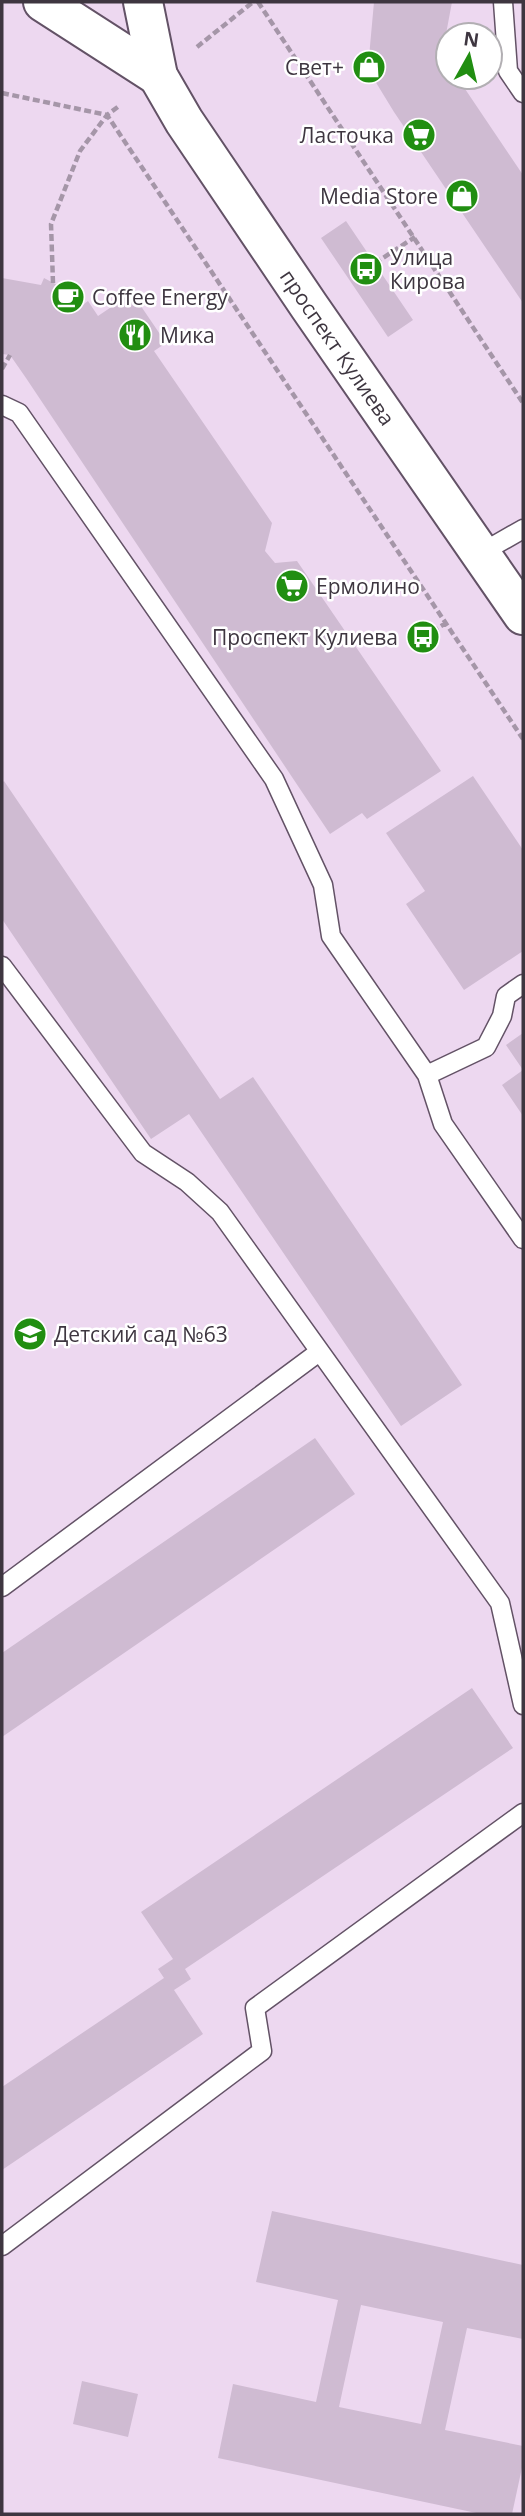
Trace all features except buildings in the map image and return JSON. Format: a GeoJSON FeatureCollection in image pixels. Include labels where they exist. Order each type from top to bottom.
{"type":"FeatureCollection","features":[{"type":"Feature","properties":{"kind":"main road"},"geometry":{"type":"LineString","coordinates":[[43,2],[158,76]]}},
{"type":"Feature","properties":{"kind":"main road"},"geometry":{"type":"LineString","coordinates":[[143,2],[158,76]]}},
{"type":"Feature","properties":{"kind":"main road","name":"проспект Кулиева"},"geometry":{"type":"LineString","coordinates":[[158,76],[184,121],[309,306],[523,615]]}},
{"type":"Feature","properties":{"kind":"lane"},"geometry":{"type":"LineString","coordinates":[[503,2],[508,71],[523,93]]}},
{"type":"Feature","properties":{"kind":"lane"},"geometry":{"type":"LineString","coordinates":[[2,405],[19,413],[274,779],[323,886],[331,936],[427,1076],[443,1124],[523,1240]]}},
{"type":"Feature","properties":{"kind":"lane"},"geometry":{"type":"LineString","coordinates":[[481,553],[523,529]]}},
{"type":"Feature","properties":{"kind":"lane"},"geometry":{"type":"LineString","coordinates":[[2,966],[143,1153],[187,1182],[220,1212],[500,1603],[523,1705]]}},
{"type":"Feature","properties":{"kind":"lane"},"geometry":{"type":"LineString","coordinates":[[427,1076],[486,1047],[502,1016],[506,996],[523,984]]}},
{"type":"Feature","properties":{"kind":"lane"},"geometry":{"type":"LineString","coordinates":[[2,1587],[319,1352]]}},
{"type":"Feature","properties":{"kind":"lane"},"geometry":{"type":"LineString","coordinates":[[2,2246],[262,2051],[256,2008],[523,1813]]}},
{"type":"Feature","properties":{"kind":"path"},"geometry":{"type":"LineString","coordinates":[[197,47],[255,2],[415,237],[523,403]]}},
{"type":"Feature","properties":{"kind":"path"},"geometry":{"type":"LineString","coordinates":[[2,93],[107,115],[523,739]]}},
{"type":"Feature","properties":{"kind":"path"},"geometry":{"type":"LineString","coordinates":[[53,283],[51,224],[80,151],[107,115],[120,106]]}},
{"type":"Feature","properties":{"kind":"path"},"geometry":{"type":"LineString","coordinates":[[366,269],[415,237]]}},
{"type":"Feature","properties":{"kind":"path"},"geometry":{"type":"LineString","coordinates":[[2,369],[10,355]]}},
{"type":"Feature","properties":{"kind":"path"},"geometry":{"type":"LineString","coordinates":[[423,637],[446,623]]}},
{"type":"Feature","properties":{"kind":"place","name":"Свет+"},"geometry":{"type":"Point","coordinates":[369,67]}},
{"type":"Feature","properties":{"kind":"place","name":"Ласточка"},"geometry":{"type":"Point","coordinates":[419,135]}},
{"type":"Feature","properties":{"kind":"place","name":"Media Store"},"geometry":{"type":"Point","coordinates":[462,196]}},
{"type":"Feature","properties":{"kind":"place","name":"Улица Кирова"},"geometry":{"type":"Point","coordinates":[366,269]}},
{"type":"Feature","properties":{"kind":"place","name":"Coffee Energy"},"geometry":{"type":"Point","coordinates":[68,297]}},
{"type":"Feature","properties":{"kind":"place","name":"Мика"},"geometry":{"type":"Point","coordinates":[135,335]}},
{"type":"Feature","properties":{"kind":"place","name":"Ермолино"},"geometry":{"type":"Point","coordinates":[292,586]}},
{"type":"Feature","properties":{"kind":"place","name":"Проспект Кулиева"},"geometry":{"type":"Point","coordinates":[423,637]}},
{"type":"Feature","properties":{"kind":"place","name":"Детский сад №63"},"geometry":{"type":"Point","coordinates":[30,1334]}}]}
